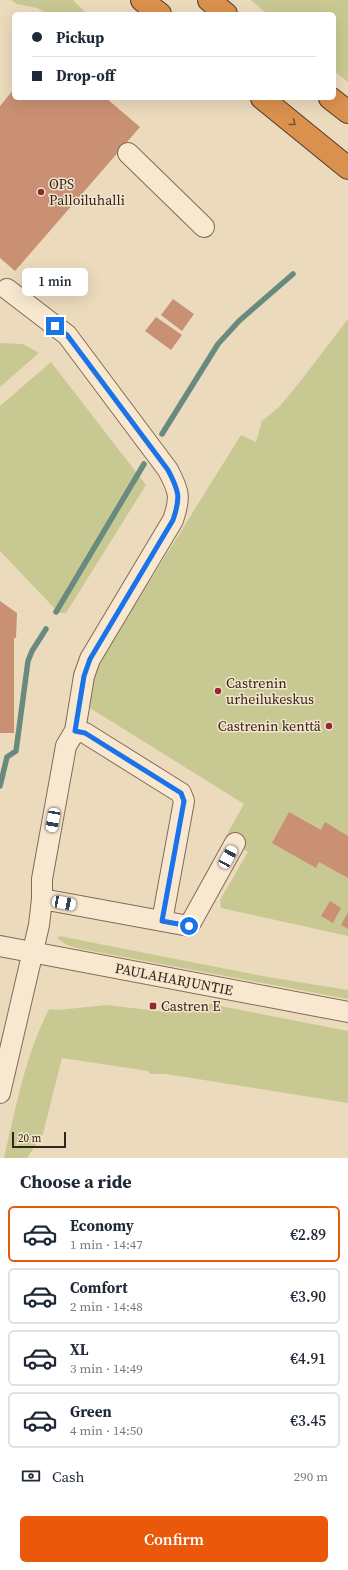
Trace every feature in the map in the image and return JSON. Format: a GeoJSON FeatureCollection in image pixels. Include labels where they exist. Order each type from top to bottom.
{"type":"FeatureCollection","features":[{"type":"Feature","properties":{"kind":"highway"},"geometry":{"type":"LineString","coordinates":[[142,0],[157,12]]}},
{"type":"Feature","properties":{"kind":"highway"},"geometry":{"type":"LineString","coordinates":[[209,0],[224,12]]}},
{"type":"Feature","properties":{"kind":"highway"},"geometry":{"type":"LineString","coordinates":[[264,100],[348,168]]}},
{"type":"Feature","properties":{"kind":"highway"},"geometry":{"type":"LineString","coordinates":[[333,100],[348,112]]}},
{"type":"Feature","properties":{"kind":"street"},"geometry":{"type":"LineString","coordinates":[[128,153],[204,227]]}},
{"type":"Feature","properties":{"kind":"street"},"geometry":{"type":"LineString","coordinates":[[0,1093],[20,1014],[41,917],[42,879],[66,746],[75,731],[84,676],[90,659],[173,520],[178,505],[177,488],[168,470],[67,335],[7,289]]}},
{"type":"Feature","properties":{"kind":"street"},"geometry":{"type":"LineString","coordinates":[[75,731],[85,733],[181,793],[184,801],[162,921]]}},
{"type":"Feature","properties":{"kind":"street"},"geometry":{"type":"LineString","coordinates":[[42,899],[189,926],[235,843]]}},
{"type":"Feature","properties":{"kind":"street","name":"PAULAHARJUNTIE"},"geometry":{"type":"LineString","coordinates":[[0,946],[348,1012]]}},
{"type":"Feature","properties":{"kind":"green space"},"geometry":{"type":"Polygon","coordinates":[[[11,0],[73,0],[85,12],[44,12],[37,8],[17,4],[11,0]]]}},
{"type":"Feature","properties":{"kind":"green space"},"geometry":{"type":"Polygon","coordinates":[[[251,0],[348,0],[348,82],[336,73],[336,12],[265,12],[251,0]]]}},
{"type":"Feature","properties":{"kind":"green space","name":"Castrenin urheilukeskus"},"geometry":{"type":"Polygon","coordinates":[[[348,319],[348,936],[221,908],[220,900],[248,852],[226,836],[244,804],[85,705],[90,677],[241,435],[256,442],[262,421],[279,407],[348,319]]]}},
{"type":"Feature","properties":{"kind":"green space"},"geometry":{"type":"Polygon","coordinates":[[[0,343],[23,344],[39,353],[0,387],[0,343]]]}},
{"type":"Feature","properties":{"kind":"green space"},"geometry":{"type":"Polygon","coordinates":[[[51,362],[146,485],[66,613],[59,613],[0,551],[0,406],[51,362]]]}},
{"type":"Feature","properties":{"kind":"green space"},"geometry":{"type":"Polygon","coordinates":[[[59,936],[268,977],[348,990],[348,999],[76,948],[67,945],[58,939],[59,936]]]}},
{"type":"Feature","properties":{"kind":"green space"},"geometry":{"type":"Polygon","coordinates":[[[166,1004],[210,1004],[348,1031],[348,1103],[166,1074],[150,1074],[148,1071],[62,1058],[43,1134],[27,1158],[4,1158],[27,1064],[49,1009],[58,1010],[107,1005],[165,1012],[166,1004]]]}},
{"type":"Feature","properties":{"kind":"building","name":"OPS Palloiluhalli"},"geometry":{"type":"Polygon","coordinates":[[[12,91],[12,100],[108,100],[140,127],[15,271],[0,258],[0,106],[12,91]]]}},
{"type":"Feature","properties":{"kind":"building"},"geometry":{"type":"Polygon","coordinates":[[[173,299],[194,314],[182,331],[161,315],[173,299]]]}},
{"type":"Feature","properties":{"kind":"building"},"geometry":{"type":"Polygon","coordinates":[[[156,317],[182,335],[171,350],[145,331],[156,317]]]}},
{"type":"Feature","properties":{"kind":"building"},"geometry":{"type":"Polygon","coordinates":[[[0,601],[17,613],[16,638],[14,638],[14,733],[0,733],[0,601]]]}},
{"type":"Feature","properties":{"kind":"building"},"geometry":{"type":"Polygon","coordinates":[[[289,812],[321,830],[325,822],[348,836],[348,878],[319,862],[316,868],[272,843],[289,812]]]}},
{"type":"Feature","properties":{"kind":"building"},"geometry":{"type":"Polygon","coordinates":[[[330,901],[341,908],[333,923],[321,916],[330,901]]]}},
{"type":"Feature","properties":{"kind":"building"},"geometry":{"type":"Polygon","coordinates":[[[348,912],[348,929],[341,925],[348,912]]]}},
{"type":"Feature","properties":{"kind":"waterway"},"geometry":{"type":"LineString","coordinates":[[162,434],[218,344],[239,321],[293,274]]}},
{"type":"Feature","properties":{"kind":"waterway"},"geometry":{"type":"LineString","coordinates":[[56,612],[144,464]]}},
{"type":"Feature","properties":{"kind":"waterway"},"geometry":{"type":"LineString","coordinates":[[0,786],[7,757],[16,751],[28,661],[32,651],[46,629]]}},
{"type":"Feature","properties":{"kind":"place","name":"OPS Palloiluhalli"},"geometry":{"type":"Point","coordinates":[41,192]}},
{"type":"Feature","properties":{"kind":"place","name":"Castrenin urheilukeskus"},"geometry":{"type":"Point","coordinates":[218,691]}},
{"type":"Feature","properties":{"kind":"place","name":"Castrenin kenttä"},"geometry":{"type":"Point","coordinates":[329,726]}},
{"type":"Feature","properties":{"kind":"place","name":"Castren E"},"geometry":{"type":"Point","coordinates":[153,1006]}},
{"type":"Feature","properties":{"kind":"route"},"geometry":{"type":"LineString","coordinates":[[55,326],[67,335],[168,470],[177,488],[178,505],[173,520],[90,659],[84,676],[75,731],[85,733],[181,793],[184,801],[162,921],[189,926]]}}]}
